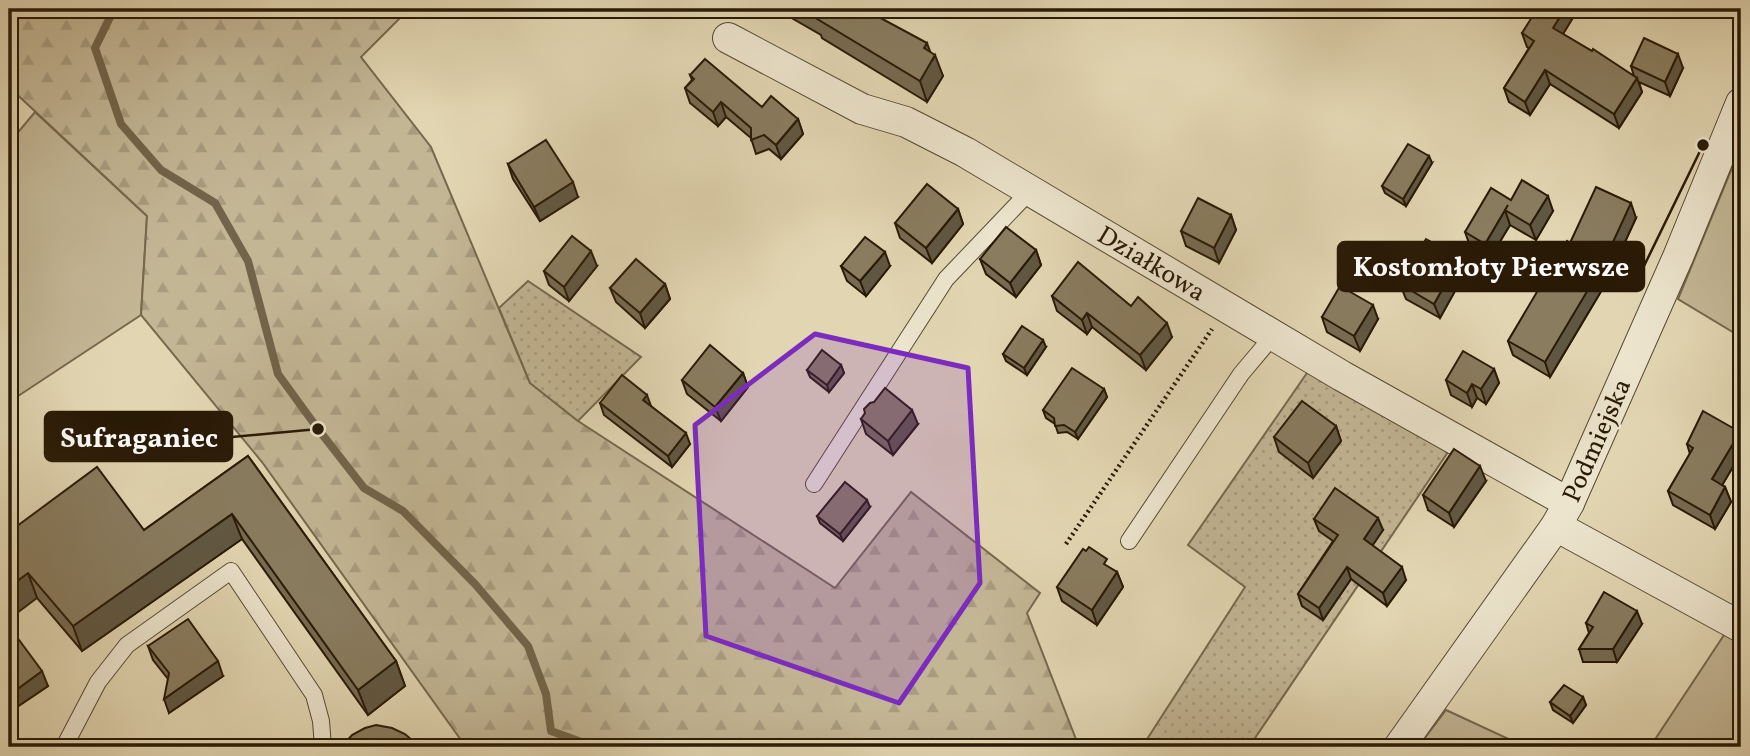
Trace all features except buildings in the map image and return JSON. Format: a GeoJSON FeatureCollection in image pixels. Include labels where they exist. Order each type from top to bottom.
{"type":"FeatureCollection","features":[{"type":"Feature","properties":{"kind":"street","name":"Działkowa"},"geometry":{"type":"LineString","coordinates":[[728,38],[862,109],[906,122],[965,152],[1273,336],[1741,626]]}},
{"type":"Feature","properties":{"kind":"street","name":"Podmiejska"},"geometry":{"type":"LineString","coordinates":[[1399,747],[1562,515],[1678,257],[1741,103]]}},
{"type":"Feature","properties":{"kind":"lane"},"geometry":{"type":"LineString","coordinates":[[814,484],[946,279],[1030,191]]}},
{"type":"Feature","properties":{"kind":"lane"},"geometry":{"type":"LineString","coordinates":[[1129,541],[1241,374],[1273,336]]}},
{"type":"Feature","properties":{"kind":"lane"},"geometry":{"type":"LineString","coordinates":[[64,747],[99,682],[127,645],[231,571],[314,695],[321,721],[323,747]]}},
{"type":"Feature","properties":{"kind":"path"},"geometry":{"type":"LineString","coordinates":[[1066,544],[1227,308]]}},
{"type":"Feature","properties":{"kind":"highlighted area"},"geometry":{"type":"Polygon","coordinates":[[[815,334],[968,368],[980,583],[899,703],[706,636],[695,425],[815,334]]]}},
{"type":"Feature","properties":{"kind":"green space"},"geometry":{"type":"Polygon","coordinates":[[[9,9],[409,9],[361,57],[431,147],[530,383],[578,421],[835,588],[911,492],[1040,593],[1027,613],[1079,747],[466,747],[262,462],[141,315],[147,216],[9,87],[9,9]]]}},
{"type":"Feature","properties":{"kind":"green space"},"geometry":{"type":"Polygon","coordinates":[[[35,112],[147,216],[141,315],[9,402],[9,143],[35,112]]]}},
{"type":"Feature","properties":{"kind":"green space"},"geometry":{"type":"Polygon","coordinates":[[[1734,163],[1741,167],[1741,337],[1678,299],[1734,163]]]}},
{"type":"Feature","properties":{"kind":"green space"},"geometry":{"type":"Polygon","coordinates":[[[528,281],[641,357],[578,421],[530,383],[499,308],[528,281]]]}},
{"type":"Feature","properties":{"kind":"green space"},"geometry":{"type":"Polygon","coordinates":[[[1309,370],[1448,452],[1249,747],[1142,747],[1245,587],[1188,545],[1309,370]]]}},
{"type":"Feature","properties":{"kind":"green space"},"geometry":{"type":"Polygon","coordinates":[[[1726,632],[1741,641],[1741,747],[1650,747],[1726,632]]]}},
{"type":"Feature","properties":{"kind":"green space"},"geometry":{"type":"Polygon","coordinates":[[[1446,710],[1526,747],[1418,747],[1446,710]]]}},
{"type":"Feature","properties":{"kind":"waterway"},"geometry":{"type":"LineString","coordinates":[[114,9],[95,48],[121,124],[161,170],[215,203],[248,261],[278,374],[364,488],[403,511],[475,584],[528,646],[546,694],[551,731],[595,747]]}},
{"type":"Feature","properties":{"kind":"place","name":"Kostomłoty Pierwsze"},"geometry":{"type":"Point","coordinates":[1703,145]}},
{"type":"Feature","properties":{"kind":"place","name":"Sufraganiec"},"geometry":{"type":"Point","coordinates":[318,429]}}]}
